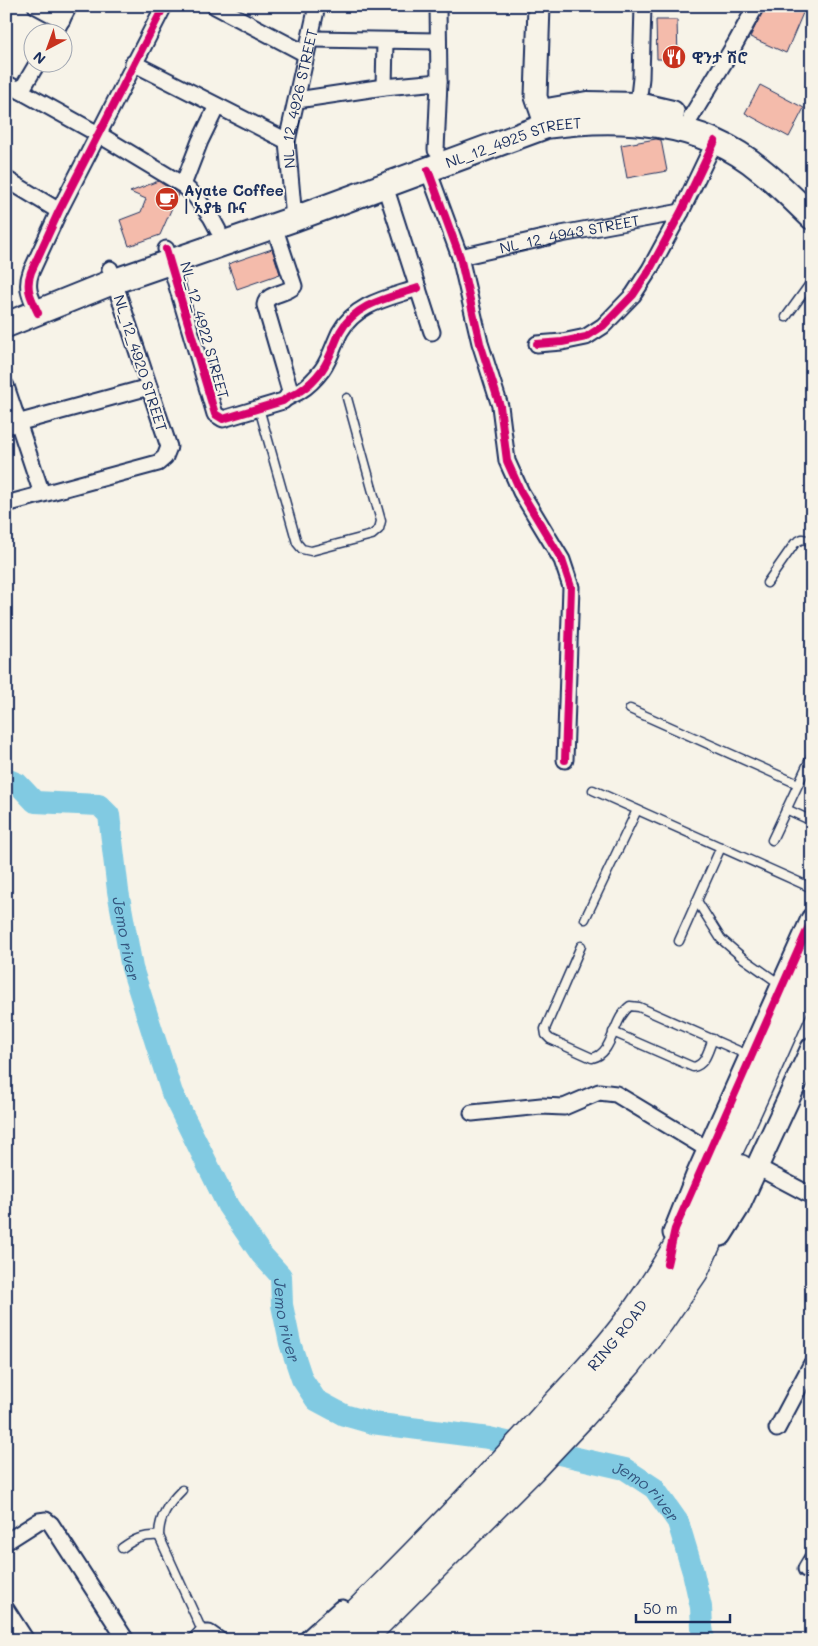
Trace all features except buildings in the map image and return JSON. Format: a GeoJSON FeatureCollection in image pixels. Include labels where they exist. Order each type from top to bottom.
{"type":"FeatureCollection","features":[{"type":"Feature","properties":{"kind":"highway","name":"RING ROAD"},"geometry":{"type":"LineString","coordinates":[[360,1640],[380,1605],[500,1466],[609,1347],[636,1311],[667,1264],[712,1186],[812,966]]}},
{"type":"Feature","properties":{"kind":"highway","name":"RING ROAD"},"geometry":{"type":"LineString","coordinates":[[330,1640],[380,1605],[531,1469],[628,1363],[694,1271],[812,1012]]}},
{"type":"Feature","properties":{"kind":"main road","name":"NL_12_4925 STREET"},"geometry":{"type":"LineString","coordinates":[[168,255],[218,230],[287,217],[432,160],[587,104],[638,105],[692,117],[730,133],[771,160],[812,196]]}},
{"type":"Feature","properties":{"kind":"main road","name":"NL_12_4925 STREET"},"geometry":{"type":"LineString","coordinates":[[543,119],[635,122],[671,127],[715,141],[760,169],[812,217]]}},
{"type":"Feature","properties":{"kind":"main road","name":"NL_12_4925 STREET"},"geometry":{"type":"LineString","coordinates":[[6,325],[35,306],[112,275],[168,255],[385,186],[432,160]]}},
{"type":"Feature","properties":{"kind":"main road","name":"NL_12_4925 STREET"},"geometry":{"type":"LineString","coordinates":[[6,310],[35,306]]}},
{"type":"Feature","properties":{"kind":"street"},"geometry":{"type":"LineString","coordinates":[[36,6],[54,22]]}},
{"type":"Feature","properties":{"kind":"street"},"geometry":{"type":"LineString","coordinates":[[61,22],[70,6]]}},
{"type":"Feature","properties":{"kind":"street"},"geometry":{"type":"LineString","coordinates":[[35,306],[28,281],[59,211],[133,63],[164,6]]}},
{"type":"Feature","properties":{"kind":"street"},"geometry":{"type":"LineString","coordinates":[[215,6],[306,54]]}},
{"type":"Feature","properties":{"kind":"street","name":"NL_12_4926 STREET"},"geometry":{"type":"LineString","coordinates":[[288,397],[290,392],[265,301],[268,297],[290,291],[294,286],[287,217],[287,140],[317,6]]}},
{"type":"Feature","properties":{"kind":"street"},"geometry":{"type":"LineString","coordinates":[[438,6],[439,82],[432,160],[460,257],[480,343],[500,406],[507,461],[521,492],[562,560],[571,587],[565,760]]}},
{"type":"Feature","properties":{"kind":"street"},"geometry":{"type":"LineString","coordinates":[[539,6],[535,82],[536,97],[543,119]]}},
{"type":"Feature","properties":{"kind":"street"},"geometry":{"type":"LineString","coordinates":[[638,105],[641,78],[643,6]]}},
{"type":"Feature","properties":{"kind":"street"},"geometry":{"type":"LineString","coordinates":[[692,117],[756,6]]}},
{"type":"Feature","properties":{"kind":"street"},"geometry":{"type":"LineString","coordinates":[[310,39],[438,41]]}},
{"type":"Feature","properties":{"kind":"street"},"geometry":{"type":"LineString","coordinates":[[384,87],[385,41]]}},
{"type":"Feature","properties":{"kind":"street"},"geometry":{"type":"LineString","coordinates":[[133,63],[287,140]]}},
{"type":"Feature","properties":{"kind":"street"},"geometry":{"type":"LineString","coordinates":[[22,92],[33,72]]}},
{"type":"Feature","properties":{"kind":"street"},"geometry":{"type":"LineString","coordinates":[[297,100],[384,87],[439,82]]}},
{"type":"Feature","properties":{"kind":"street"},"geometry":{"type":"LineString","coordinates":[[6,83],[98,134],[183,185],[195,196],[218,230]]}},
{"type":"Feature","properties":{"kind":"street"},"geometry":{"type":"LineString","coordinates":[[183,185],[200,141],[217,106]]}},
{"type":"Feature","properties":{"kind":"street"},"geometry":{"type":"LineString","coordinates":[[537,344],[562,342],[586,337],[603,326],[633,295],[650,269],[681,212],[715,141]]}},
{"type":"Feature","properties":{"kind":"street"},"geometry":{"type":"LineString","coordinates":[[6,179],[59,211]]}},
{"type":"Feature","properties":{"kind":"street"},"geometry":{"type":"LineString","coordinates":[[385,186],[432,332]]}},
{"type":"Feature","properties":{"kind":"street","name":"NL_12_4943 STREET"},"geometry":{"type":"LineString","coordinates":[[460,257],[561,234],[681,212]]}},
{"type":"Feature","properties":{"kind":"street","name":"NL_12_4922 STREET"},"geometry":{"type":"LineString","coordinates":[[168,255],[215,414],[223,419],[259,408]]}},
{"type":"Feature","properties":{"kind":"street","name":"NL_12_4920 STREET"},"geometry":{"type":"LineString","coordinates":[[42,494],[158,463],[165,457],[169,447],[112,275]]}},
{"type":"Feature","properties":{"kind":"street"},"geometry":{"type":"LineString","coordinates":[[259,408],[283,401],[311,383],[322,370],[348,319],[370,304],[418,288]]}},
{"type":"Feature","properties":{"kind":"street"},"geometry":{"type":"LineString","coordinates":[[6,386],[12,425],[42,494],[6,504]]}},
{"type":"Feature","properties":{"kind":"street"},"geometry":{"type":"LineString","coordinates":[[12,425],[150,387]]}},
{"type":"Feature","properties":{"kind":"street"},"geometry":{"type":"LineString","coordinates":[[667,1264],[675,1228],[812,919]]}},
{"type":"Feature","properties":{"kind":"street"},"geometry":{"type":"LineString","coordinates":[[694,1271],[738,1208],[812,1048]]}},
{"type":"Feature","properties":{"kind":"street"},"geometry":{"type":"LineString","coordinates":[[472,1113],[541,1106],[564,1107],[599,1092],[616,1094],[709,1150]]}},
{"type":"Feature","properties":{"kind":"street"},"geometry":{"type":"LineString","coordinates":[[757,1167],[812,1196]]}},
{"type":"Feature","properties":{"kind":"street"},"geometry":{"type":"LineString","coordinates":[[777,1429],[812,1363]]}},
{"type":"Feature","properties":{"kind":"street"},"geometry":{"type":"LineString","coordinates":[[6,1542],[39,1521],[46,1520],[51,1524],[126,1640]]}},
{"type":"Feature","properties":{"kind":"street"},"geometry":{"type":"LineString","coordinates":[[310,1640],[348,1608],[380,1605],[369,1640]]}},
{"type":"Feature","properties":{"kind":"street"},"geometry":{"type":"LineString","coordinates":[[6,1609],[26,1640]]}},
{"type":"Feature","properties":{"kind":"street"},"geometry":{"type":"LineString","coordinates":[[199,1636],[209,1633],[219,1640]]}},
{"type":"Feature","properties":{"kind":"lane"},"geometry":{"type":"LineString","coordinates":[[786,317],[812,281]]}},
{"type":"Feature","properties":{"kind":"lane"},"geometry":{"type":"LineString","coordinates":[[259,408],[297,543],[302,548],[311,552],[372,535],[380,529],[381,521],[347,398]]}},
{"type":"Feature","properties":{"kind":"lane"},"geometry":{"type":"LineString","coordinates":[[768,583],[795,543],[802,540],[812,541]]}},
{"type":"Feature","properties":{"kind":"lane"},"geometry":{"type":"LineString","coordinates":[[630,709],[798,784]]}},
{"type":"Feature","properties":{"kind":"lane"},"geometry":{"type":"LineString","coordinates":[[772,840],[812,754]]}},
{"type":"Feature","properties":{"kind":"lane"},"geometry":{"type":"LineString","coordinates":[[593,790],[812,888]]}},
{"type":"Feature","properties":{"kind":"lane"},"geometry":{"type":"LineString","coordinates":[[786,809],[812,821]]}},
{"type":"Feature","properties":{"kind":"lane"},"geometry":{"type":"LineString","coordinates":[[585,919],[637,810]]}},
{"type":"Feature","properties":{"kind":"lane"},"geometry":{"type":"LineString","coordinates":[[679,941],[721,847]]}},
{"type":"Feature","properties":{"kind":"lane"},"geometry":{"type":"LineString","coordinates":[[697,901],[721,939],[743,958],[782,986]]}},
{"type":"Feature","properties":{"kind":"lane"},"geometry":{"type":"LineString","coordinates":[[581,946],[545,1029],[546,1035],[550,1040],[592,1058],[599,1057],[605,1051],[622,1011],[630,1006],[639,1007],[751,1056]]}},
{"type":"Feature","properties":{"kind":"lane"},"geometry":{"type":"LineString","coordinates":[[613,1032],[693,1067],[699,1066],[704,1060],[713,1039]]}},
{"type":"Feature","properties":{"kind":"lane"},"geometry":{"type":"LineString","coordinates":[[182,1490],[169,1503],[163,1513],[159,1536],[199,1636]]}},
{"type":"Feature","properties":{"kind":"lane"},"geometry":{"type":"LineString","coordinates":[[122,1548],[145,1535],[159,1536]]}},
{"type":"Feature","properties":{"kind":"waterway","name":"Jemo river"},"geometry":{"type":"LineString","coordinates":[[6,779],[18,784],[35,802],[99,805],[109,815],[118,891],[132,968],[172,1093],[228,1206],[261,1254],[281,1276],[282,1305],[290,1343],[302,1379],[316,1400],[344,1415],[372,1423],[489,1438],[625,1469],[654,1488],[678,1522],[701,1607],[704,1640]]}},
{"type":"Feature","properties":{"kind":"cycle path"},"geometry":{"type":"LineString","coordinates":[[38,313],[31,298],[29,288],[31,272],[59,211],[164,6]]}},
{"type":"Feature","properties":{"kind":"cycle path"},"geometry":{"type":"LineString","coordinates":[[537,344],[562,342],[586,337],[603,326],[633,295],[650,269],[681,212],[715,141]]}},
{"type":"Feature","properties":{"kind":"cycle path"},"geometry":{"type":"LineString","coordinates":[[428,170],[460,257],[480,343],[500,406],[507,461],[521,492],[562,560],[571,587],[565,760]]}},
{"type":"Feature","properties":{"kind":"cycle path"},"geometry":{"type":"LineString","coordinates":[[166,249],[215,414],[223,419],[283,401],[303,389],[322,370],[340,332],[355,314],[374,303],[418,288]]}},
{"type":"Feature","properties":{"kind":"cycle path"},"geometry":{"type":"LineString","coordinates":[[667,1264],[675,1229],[812,919]]}},
{"type":"Feature","properties":{"kind":"place","name":"ዊንታ ሽሮ"},"geometry":{"type":"Point","coordinates":[674,57]}},
{"type":"Feature","properties":{"kind":"place","name":"Ayate Coffee | አያቴ ቡና"},"geometry":{"type":"Point","coordinates":[167,199]}}]}
